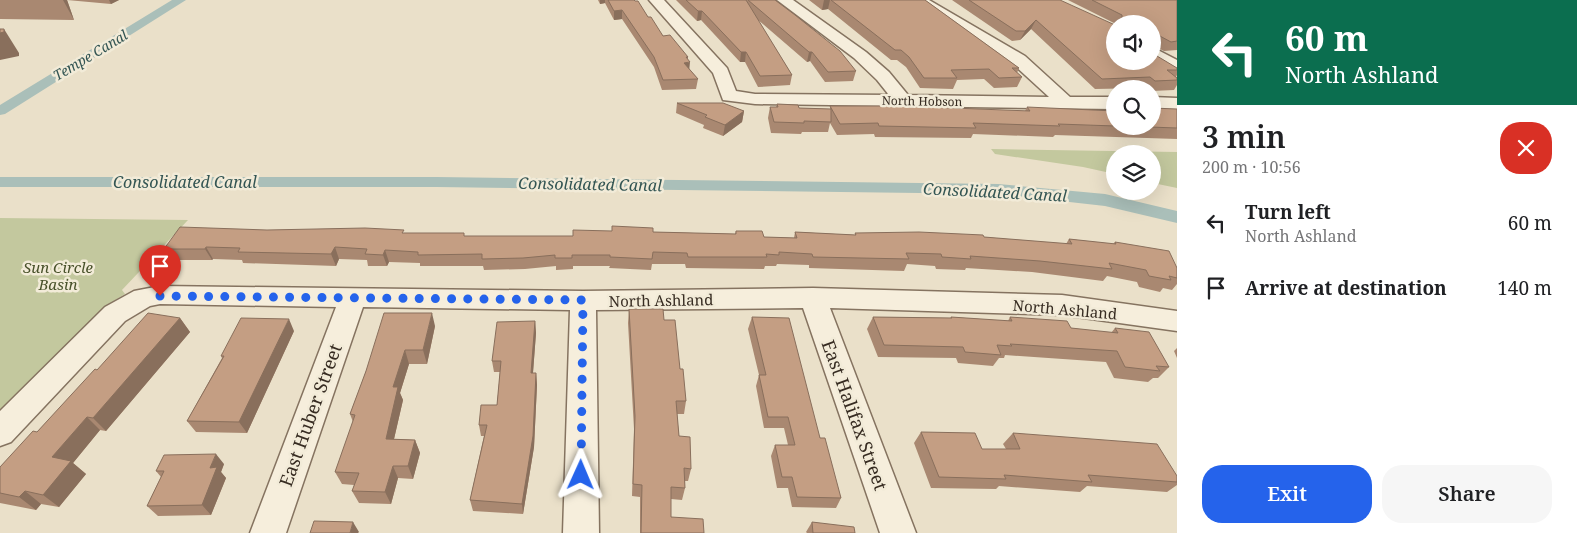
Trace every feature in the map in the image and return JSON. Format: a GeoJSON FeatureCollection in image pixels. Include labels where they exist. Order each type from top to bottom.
{"type":"FeatureCollection","features":[{"type":"Feature","properties":{"kind":"street","name":"North Hobson"},"geometry":{"type":"LineString","coordinates":[[656,0],[701,48],[720,72],[729,96],[755,99],[1106,103]]}},
{"type":"Feature","properties":{"kind":"street"},"geometry":{"type":"LineString","coordinates":[[784,0],[860,56],[883,76],[902,100]]}},
{"type":"Feature","properties":{"kind":"street"},"geometry":{"type":"LineString","coordinates":[[919,0],[1019,60],[1066,103]]}},
{"type":"Feature","properties":{"kind":"street"},"geometry":{"type":"LineString","coordinates":[[1161,57],[1177,67]]}},
{"type":"Feature","properties":{"kind":"street"},"geometry":{"type":"LineString","coordinates":[[1161,103],[1177,104]]}},
{"type":"Feature","properties":{"kind":"street","name":"North Ashland"},"geometry":{"type":"LineString","coordinates":[[0,432],[115,314],[143,298],[160,296],[583,300],[813,298],[1062,305],[1177,321]]}},
{"type":"Feature","properties":{"kind":"street","name":"East Huber Street"},"geometry":{"type":"LineString","coordinates":[[268,533],[353,298]]}},
{"type":"Feature","properties":{"kind":"street","name":"East Halifax Street"},"geometry":{"type":"LineString","coordinates":[[813,298],[898,533]]}},
{"type":"Feature","properties":{"kind":"street"},"geometry":{"type":"LineString","coordinates":[[581,533],[583,300]]}},
{"type":"Feature","properties":{"kind":"green space"},"geometry":{"type":"Polygon","coordinates":[[[991,149],[1106,151],[1106,172],[1083,167],[995,154],[991,149]]]}},
{"type":"Feature","properties":{"kind":"green space"},"geometry":{"type":"Polygon","coordinates":[[[1161,152],[1177,152],[1177,188],[1161,185],[1161,152]]]}},
{"type":"Feature","properties":{"kind":"green space","name":"Sun Circle Basin"},"geometry":{"type":"Polygon","coordinates":[[[0,218],[188,220],[122,290],[125,294],[112,302],[0,416],[0,218]]]}},
{"type":"Feature","properties":{"kind":"building"},"geometry":{"type":"Polygon","coordinates":[[[608,0],[638,1],[663,36],[670,35],[688,57],[686,57],[690,62],[684,63],[698,79],[663,80],[654,57],[622,10],[614,11],[608,0]]]}},
{"type":"Feature","properties":{"kind":"building"},"geometry":{"type":"Polygon","coordinates":[[[686,0],[746,0],[792,75],[760,76],[746,52],[741,52],[702,11],[698,11],[686,0]]]}},
{"type":"Feature","properties":{"kind":"building"},"geometry":{"type":"Polygon","coordinates":[[[748,0],[775,0],[840,51],[856,71],[828,72],[812,52],[809,52],[748,0]]]}},
{"type":"Feature","properties":{"kind":"building"},"geometry":{"type":"Polygon","coordinates":[[[831,0],[925,0],[1019,68],[1012,68],[1022,77],[999,78],[989,69],[951,70],[957,78],[924,78],[909,57],[901,50],[895,50],[831,0]]]}},
{"type":"Feature","properties":{"kind":"building"},"geometry":{"type":"Polygon","coordinates":[[[969,0],[1060,0],[1106,21],[1106,70],[1161,70],[1161,58],[1177,68],[1177,70],[1167,70],[1177,80],[1154,80],[1150,77],[1102,79],[1036,20],[1025,31],[1016,31],[969,0]]]}},
{"type":"Feature","properties":{"kind":"building"},"geometry":{"type":"Polygon","coordinates":[[[1092,0],[1177,0],[1177,41],[1171,42],[1161,37],[1161,15],[1122,15],[1092,0]]]}},
{"type":"Feature","properties":{"kind":"building"},"geometry":{"type":"Polygon","coordinates":[[[677,103],[723,103],[744,111],[725,125],[705,117],[707,115],[677,103]]]}},
{"type":"Feature","properties":{"kind":"building"},"geometry":{"type":"Polygon","coordinates":[[[777,104],[798,105],[799,108],[831,109],[831,122],[774,122],[770,107],[778,107],[777,104]]]}},
{"type":"Feature","properties":{"kind":"building"},"geometry":{"type":"Polygon","coordinates":[[[830,106],[900,106],[1030,111],[1027,107],[1106,111],[1106,126],[973,123],[976,128],[879,126],[878,123],[840,124],[830,106]]]}},
{"type":"Feature","properties":{"kind":"building"},"geometry":{"type":"Polygon","coordinates":[[[1161,108],[1177,109],[1177,128],[1161,127],[1161,108]]]}},
{"type":"Feature","properties":{"kind":"building"},"geometry":{"type":"Polygon","coordinates":[[[612,226],[653,228],[653,232],[736,234],[736,231],[762,231],[764,237],[797,238],[795,232],[856,235],[855,233],[919,232],[983,235],[984,237],[1072,244],[1069,239],[1116,244],[1115,242],[1169,251],[1177,268],[1177,278],[1169,276],[1171,280],[1149,276],[1146,270],[1109,263],[1112,269],[970,256],[971,259],[942,257],[941,254],[906,253],[909,259],[813,257],[812,254],[779,252],[779,255],[766,254],[767,257],[688,257],[687,253],[653,252],[652,259],[610,257],[610,255],[572,255],[572,258],[555,258],[555,255],[482,259],[482,254],[418,255],[418,252],[385,250],[383,255],[365,254],[367,249],[335,247],[331,254],[238,252],[240,248],[164,249],[180,227],[267,230],[365,228],[404,230],[402,233],[464,233],[464,236],[573,236],[573,230],[612,231],[612,226]]]}},
{"type":"Feature","properties":{"kind":"building"},"geometry":{"type":"Polygon","coordinates":[[[629,309],[663,309],[664,320],[675,320],[680,369],[683,369],[686,401],[676,401],[679,436],[690,437],[691,469],[684,468],[685,488],[671,487],[671,517],[703,519],[704,533],[641,533],[642,485],[633,484],[635,416],[629,309]]]}},
{"type":"Feature","properties":{"kind":"building"},"geometry":{"type":"Polygon","coordinates":[[[148,313],[180,318],[93,418],[87,417],[52,457],[71,461],[43,495],[25,491],[19,497],[0,493],[0,467],[33,431],[37,432],[95,369],[97,370],[148,313]]]}},
{"type":"Feature","properties":{"kind":"building"},"geometry":{"type":"Polygon","coordinates":[[[384,313],[432,313],[423,350],[405,350],[393,387],[398,387],[386,439],[415,440],[408,466],[393,466],[385,492],[352,491],[359,473],[335,472],[355,415],[350,414],[384,313]]]}},
{"type":"Feature","properties":{"kind":"building"},"geometry":{"type":"Polygon","coordinates":[[[752,317],[789,318],[820,438],[825,438],[841,498],[797,497],[792,477],[782,477],[775,445],[795,445],[788,417],[768,417],[759,375],[766,375],[752,317]]]}},
{"type":"Feature","properties":{"kind":"building"},"geometry":{"type":"Polygon","coordinates":[[[873,317],[951,317],[1012,321],[1010,317],[1067,321],[1071,328],[1118,333],[1115,328],[1149,332],[1169,367],[1156,366],[1160,371],[1125,367],[1117,351],[1010,344],[1012,346],[997,345],[1001,355],[965,352],[963,347],[884,345],[873,317]]]}},
{"type":"Feature","properties":{"kind":"building"},"geometry":{"type":"Polygon","coordinates":[[[241,318],[289,319],[239,422],[187,421],[224,356],[221,356],[241,318]]]}},
{"type":"Feature","properties":{"kind":"building"},"geometry":{"type":"Polygon","coordinates":[[[535,321],[531,373],[536,373],[533,436],[522,504],[470,500],[487,425],[479,425],[481,405],[497,405],[501,361],[492,361],[497,322],[535,321]]]}},
{"type":"Feature","properties":{"kind":"building"},"geometry":{"type":"Polygon","coordinates":[[[921,432],[975,433],[982,449],[1020,449],[1013,433],[1157,444],[1177,476],[1177,482],[1088,475],[1092,482],[1004,475],[1006,479],[939,477],[921,432]]]}},
{"type":"Feature","properties":{"kind":"building"},"geometry":{"type":"Polygon","coordinates":[[[216,454],[210,468],[217,467],[202,505],[147,506],[164,471],[156,471],[164,455],[216,454]]]}},
{"type":"Feature","properties":{"kind":"building"},"geometry":{"type":"Polygon","coordinates":[[[314,521],[353,522],[350,533],[310,533],[314,521]]]}},
{"type":"Feature","properties":{"kind":"building"},"geometry":{"type":"Polygon","coordinates":[[[812,522],[854,527],[855,533],[813,533],[812,522]]]}},
{"type":"Feature","properties":{"kind":"waterway","name":"Tempe Canal"},"geometry":{"type":"LineString","coordinates":[[0,111],[180,0]]}},
{"type":"Feature","properties":{"kind":"waterway","name":"Consolidated Canal"},"geometry":{"type":"LineString","coordinates":[[0,182],[437,182],[998,189],[1105,200],[1177,217]]}},
{"type":"Feature","properties":{"kind":"route"},"geometry":{"type":"LineString","coordinates":[[160,296],[583,300],[581,475]]}}]}
